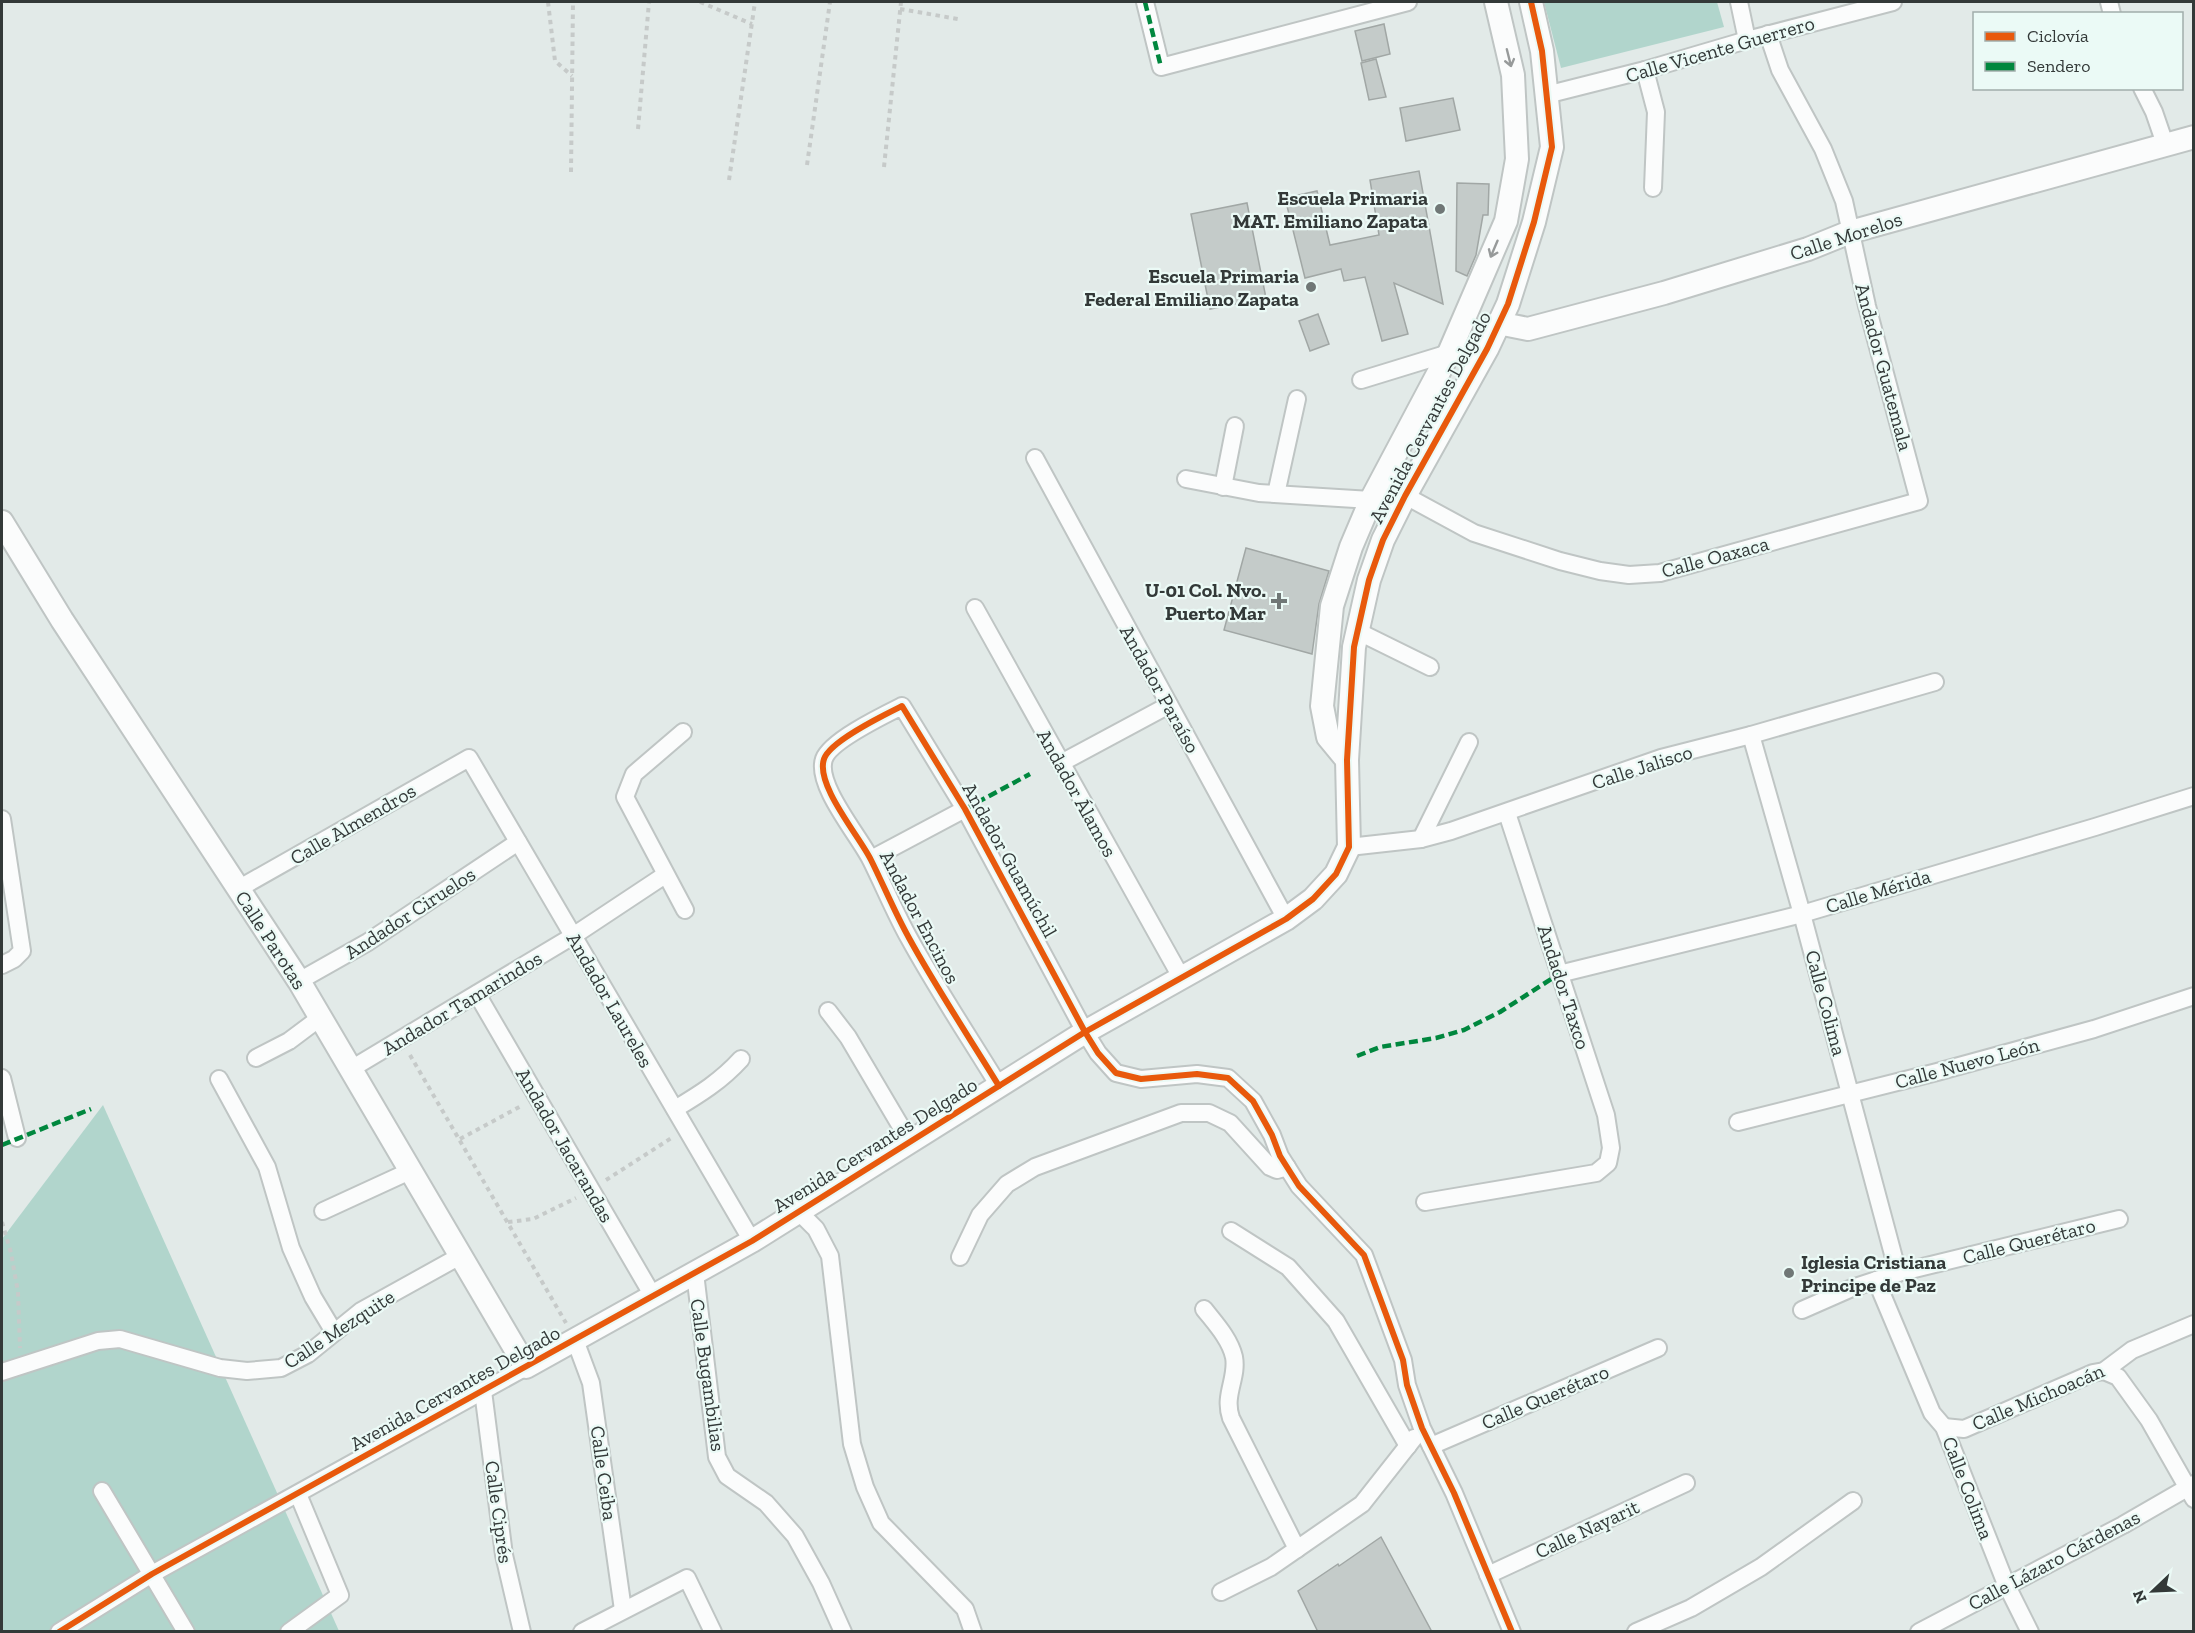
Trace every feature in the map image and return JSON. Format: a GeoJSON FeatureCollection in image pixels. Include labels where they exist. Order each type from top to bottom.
{"type":"FeatureCollection","features":[{"type":"Feature","properties":{"kind":"street"},"geometry":{"type":"LineString","coordinates":[[1145,2],[1161,67],[1408,2]]}},
{"type":"Feature","properties":{"kind":"street"},"geometry":{"type":"LineString","coordinates":[[1347,760],[1328,738],[1322,706],[1332,606],[1351,547],[1375,491],[1449,353],[1506,221],[1517,159],[1513,75],[1496,2]]}},
{"type":"Feature","properties":{"kind":"street","name":"Avenida Cervantes Delgado"},"geometry":{"type":"LineString","coordinates":[[58,1632],[152,1574],[752,1241],[1085,1032],[1286,919],[1313,899],[1336,874],[1349,848],[1347,760],[1356,639],[1369,580],[1383,540],[1405,496],[1487,349],[1508,304],[1534,222],[1551,147],[1542,51],[1531,2]]}},
{"type":"Feature","properties":{"kind":"street"},"geometry":{"type":"LineString","coordinates":[[1739,2],[1747,40]]}},
{"type":"Feature","properties":{"kind":"street","name":"Calle Vicente Guerrero"},"geometry":{"type":"LineString","coordinates":[[1546,95],[1893,2]]}},
{"type":"Feature","properties":{"kind":"street","name":"Andador Guatemala"},"geometry":{"type":"LineString","coordinates":[[1768,34],[1780,70],[1823,149],[1844,201],[1867,306],[1919,501]]}},
{"type":"Feature","properties":{"kind":"street"},"geometry":{"type":"LineString","coordinates":[[1645,70],[1656,112],[1653,188]]}},
{"type":"Feature","properties":{"kind":"street"},"geometry":{"type":"LineString","coordinates":[[2143,90],[2154,112],[2165,144]]}},
{"type":"Feature","properties":{"kind":"street","name":"Calle Morelos"},"geometry":{"type":"LineString","coordinates":[[1498,323],[1528,329],[1652,296],[1808,249],[1851,232],[2193,136]]}},
{"type":"Feature","properties":{"kind":"street"},"geometry":{"type":"LineString","coordinates":[[1361,380],[1449,353],[1487,349]]}},
{"type":"Feature","properties":{"kind":"street"},"geometry":{"type":"LineString","coordinates":[[1276,494],[1297,399]]}},
{"type":"Feature","properties":{"kind":"street"},"geometry":{"type":"LineString","coordinates":[[1223,487],[1235,426]]}},
{"type":"Feature","properties":{"kind":"street","name":"Andador Paraíso"},"geometry":{"type":"LineString","coordinates":[[1035,458],[1286,919]]}},
{"type":"Feature","properties":{"kind":"street","name":"Calle Oaxaca"},"geometry":{"type":"LineString","coordinates":[[1186,480],[1276,494],[1375,491],[1405,496],[1474,533],[1560,561],[1600,571],[1629,575],[1660,573],[1919,501]]}},
{"type":"Feature","properties":{"kind":"street","name":"Calle Parotas"},"geometry":{"type":"LineString","coordinates":[[2,522],[62,620],[299,981],[526,1367]]}},
{"type":"Feature","properties":{"kind":"street","name":"Andador Álamos"},"geometry":{"type":"LineString","coordinates":[[975,608],[1181,977]]}},
{"type":"Feature","properties":{"kind":"street"},"geometry":{"type":"LineString","coordinates":[[1328,644],[1356,639],[1430,667]]}},
{"type":"Feature","properties":{"kind":"street","name":"Calle Jalisco"},"geometry":{"type":"LineString","coordinates":[[1349,848],[1421,839],[1507,813],[1661,758],[1751,735],[1935,682]]}},
{"type":"Feature","properties":{"kind":"street"},"geometry":{"type":"LineString","coordinates":[[1061,763],[1169,705]]}},
{"type":"Feature","properties":{"kind":"street","name":"Andador Guamúchil"},"geometry":{"type":"LineString","coordinates":[[824,759],[832,747],[902,706],[965,809],[1085,1032]]}},
{"type":"Feature","properties":{"kind":"street"},"geometry":{"type":"LineString","coordinates":[[683,732],[634,774],[625,797],[685,910]]}},
{"type":"Feature","properties":{"kind":"street","name":"Calle Colima"},"geometry":{"type":"LineString","coordinates":[[1751,735],[1802,914],[1898,1273]]}},
{"type":"Feature","properties":{"kind":"street"},"geometry":{"type":"LineString","coordinates":[[1421,839],[1469,742]]}},
{"type":"Feature","properties":{"kind":"street","name":"Calle Almendros"},"geometry":{"type":"LineString","coordinates":[[238,890],[469,758]]}},
{"type":"Feature","properties":{"kind":"street","name":"Andador Laureles"},"geometry":{"type":"LineString","coordinates":[[469,758],[752,1241]]}},
{"type":"Feature","properties":{"kind":"street","name":"Andador Encinos"},"geometry":{"type":"LineString","coordinates":[[824,759],[823,773],[828,788],[871,859],[909,939],[999,1086]]}},
{"type":"Feature","properties":{"kind":"street","name":"Calle Mérida"},"geometry":{"type":"LineString","coordinates":[[1559,975],[1802,914],[2193,796]]}},
{"type":"Feature","properties":{"kind":"street"},"geometry":{"type":"LineString","coordinates":[[871,859],[965,809]]}},
{"type":"Feature","properties":{"kind":"street","name":"Andador Taxco"},"geometry":{"type":"LineString","coordinates":[[1425,1202],[1596,1173],[1608,1163],[1611,1148],[1606,1115],[1507,813]]}},
{"type":"Feature","properties":{"kind":"street"},"geometry":{"type":"LineString","coordinates":[[2,819],[22,951],[14,959],[2,965]]}},
{"type":"Feature","properties":{"kind":"street","name":"Andador Ciruelos"},"geometry":{"type":"LineString","coordinates":[[299,981],[368,942],[518,842]]}},
{"type":"Feature","properties":{"kind":"street","name":"Andador Tamarindos"},"geometry":{"type":"LineString","coordinates":[[351,1069],[573,936],[665,875]]}},
{"type":"Feature","properties":{"kind":"street","name":"Andador Jacarandas"},"geometry":{"type":"LineString","coordinates":[[477,994],[653,1296]]}},
{"type":"Feature","properties":{"kind":"street","name":"Calle Nuevo León"},"geometry":{"type":"LineString","coordinates":[[1738,1122],[1937,1072],[2094,1029],[2193,996]]}},
{"type":"Feature","properties":{"kind":"street"},"geometry":{"type":"LineString","coordinates":[[828,1011],[848,1037],[910,1142]]}},
{"type":"Feature","properties":{"kind":"street"},"geometry":{"type":"LineString","coordinates":[[256,1058],[289,1041],[321,1017]]}},
{"type":"Feature","properties":{"kind":"street"},"geometry":{"type":"LineString","coordinates":[[1085,1032],[1098,1053],[1116,1073],[1141,1079],[1197,1074],[1228,1078],[1253,1101],[1299,1186],[1364,1255],[1403,1360],[1407,1385],[1422,1428],[1454,1493],[1512,1632]]}},
{"type":"Feature","properties":{"kind":"street"},"geometry":{"type":"LineString","coordinates":[[675,1109],[708,1090],[726,1076],[741,1059]]}},
{"type":"Feature","properties":{"kind":"street"},"geometry":{"type":"LineString","coordinates":[[2,1078],[18,1138]]}},
{"type":"Feature","properties":{"kind":"street"},"geometry":{"type":"LineString","coordinates":[[219,1079],[267,1167],[291,1248],[313,1298],[334,1332]]}},
{"type":"Feature","properties":{"kind":"street"},"geometry":{"type":"LineString","coordinates":[[960,1257],[980,1215],[1007,1184],[1035,1167],[1181,1113],[1209,1113],[1230,1123],[1270,1167],[1277,1170],[1287,1167]]}},
{"type":"Feature","properties":{"kind":"street"},"geometry":{"type":"LineString","coordinates":[[323,1210],[410,1171]]}},
{"type":"Feature","properties":{"kind":"street"},"geometry":{"type":"LineString","coordinates":[[799,1212],[816,1229],[830,1256],[852,1444],[865,1487],[881,1523],[965,1609],[973,1632]]}},
{"type":"Feature","properties":{"kind":"street","name":"Calle Querétaro"},"geometry":{"type":"LineString","coordinates":[[1802,1310],[1898,1273],[2120,1219]]}},
{"type":"Feature","properties":{"kind":"street"},"geometry":{"type":"LineString","coordinates":[[1231,1232],[1288,1267],[1336,1321],[1408,1446]]}},
{"type":"Feature","properties":{"kind":"street","name":"Calle Mezquite"},"geometry":{"type":"LineString","coordinates":[[2,1372],[98,1341],[120,1339],[220,1368],[247,1371],[281,1368],[308,1354],[361,1311],[460,1256]]}},
{"type":"Feature","properties":{"kind":"street","name":"Calle Bugambilias"},"geometry":{"type":"LineString","coordinates":[[695,1273],[717,1457],[727,1476],[766,1503],[795,1536],[821,1583],[843,1632]]}},
{"type":"Feature","properties":{"kind":"street","name":"Calle Colima"},"geometry":{"type":"LineString","coordinates":[[1876,1280],[1932,1413],[1944,1427],[2006,1584],[2030,1632]]}},
{"type":"Feature","properties":{"kind":"street"},"geometry":{"type":"LineString","coordinates":[[1204,1309],[1226,1339],[1234,1358],[1228,1407],[1297,1549]]}},
{"type":"Feature","properties":{"kind":"street","name":"Calle Michoacán"},"geometry":{"type":"LineString","coordinates":[[1944,1427],[1964,1429],[2093,1373],[2104,1371],[2132,1350],[2193,1324]]}},
{"type":"Feature","properties":{"kind":"street","name":"Calle Ceiba"},"geometry":{"type":"LineString","coordinates":[[575,1340],[591,1383],[623,1610]]}},
{"type":"Feature","properties":{"kind":"street","name":"Calle Querétaro"},"geometry":{"type":"LineString","coordinates":[[1431,1446],[1658,1348]]}},
{"type":"Feature","properties":{"kind":"street"},"geometry":{"type":"LineString","coordinates":[[2104,1371],[2118,1377],[2150,1420],[2192,1490]]}},
{"type":"Feature","properties":{"kind":"street","name":"Calle Ciprés"},"geometry":{"type":"LineString","coordinates":[[483,1391],[504,1555],[522,1632]]}},
{"type":"Feature","properties":{"kind":"street"},"geometry":{"type":"LineString","coordinates":[[1221,1592],[1271,1567],[1362,1504],[1422,1428]]}},
{"type":"Feature","properties":{"kind":"street","name":"Calle Nayarit"},"geometry":{"type":"LineString","coordinates":[[1488,1575],[1686,1483]]}},
{"type":"Feature","properties":{"kind":"street","name":"Calle Lázaro Cárdenas"},"geometry":{"type":"LineString","coordinates":[[1919,1632],[2006,1584],[2192,1490]]}},
{"type":"Feature","properties":{"kind":"street"},"geometry":{"type":"LineString","coordinates":[[102,1491],[186,1632]]}},
{"type":"Feature","properties":{"kind":"street"},"geometry":{"type":"LineString","coordinates":[[289,1632],[340,1595],[298,1494]]}},
{"type":"Feature","properties":{"kind":"street"},"geometry":{"type":"LineString","coordinates":[[1636,1632],[1691,1608],[1761,1567],[1853,1501]]}},
{"type":"Feature","properties":{"kind":"street"},"geometry":{"type":"LineString","coordinates":[[582,1632],[687,1578],[713,1632]]}},
{"type":"Feature","properties":{"kind":"path"},"geometry":{"type":"LineString","coordinates":[[548,2],[555,62],[572,76]]}},
{"type":"Feature","properties":{"kind":"path"},"geometry":{"type":"LineString","coordinates":[[571,172],[573,2]]}},
{"type":"Feature","properties":{"kind":"path"},"geometry":{"type":"LineString","coordinates":[[638,129],[650,2]]}},
{"type":"Feature","properties":{"kind":"path"},"geometry":{"type":"LineString","coordinates":[[700,2],[752,24]]}},
{"type":"Feature","properties":{"kind":"path"},"geometry":{"type":"LineString","coordinates":[[729,180],[755,2]]}},
{"type":"Feature","properties":{"kind":"path"},"geometry":{"type":"LineString","coordinates":[[807,165],[830,2]]}},
{"type":"Feature","properties":{"kind":"path"},"geometry":{"type":"LineString","coordinates":[[884,166],[901,2]]}},
{"type":"Feature","properties":{"kind":"path"},"geometry":{"type":"LineString","coordinates":[[900,9],[958,19]]}},
{"type":"Feature","properties":{"kind":"path"},"geometry":{"type":"LineString","coordinates":[[401,1039],[575,1340]]}},
{"type":"Feature","properties":{"kind":"path"},"geometry":{"type":"LineString","coordinates":[[460,1139],[537,1098]]}},
{"type":"Feature","properties":{"kind":"path"},"geometry":{"type":"LineString","coordinates":[[2,1222],[11,1253],[18,1292],[20,1366]]}},
{"type":"Feature","properties":{"kind":"green space"},"geometry":{"type":"Polygon","coordinates":[[[1544,2],[1717,2],[1724,27],[1561,68],[1544,2]]]}},
{"type":"Feature","properties":{"kind":"green space"},"geometry":{"type":"Polygon","coordinates":[[[103,1105],[339,1631],[2,1631],[2,1239],[103,1105]]]}},
{"type":"Feature","properties":{"kind":"building"},"geometry":{"type":"Polygon","coordinates":[[[1384,24],[1390,54],[1362,61],[1355,31],[1384,24]]]}},
{"type":"Feature","properties":{"kind":"building"},"geometry":{"type":"Polygon","coordinates":[[[1376,59],[1386,97],[1369,100],[1361,63],[1376,59]]]}},
{"type":"Feature","properties":{"kind":"building"},"geometry":{"type":"Polygon","coordinates":[[[1453,98],[1460,130],[1406,141],[1400,108],[1453,98]]]}},
{"type":"Feature","properties":{"kind":"building"},"geometry":{"type":"Polygon","coordinates":[[[1419,171],[1443,304],[1394,283],[1408,334],[1382,341],[1365,277],[1344,281],[1341,269],[1305,278],[1285,198],[1317,191],[1330,245],[1379,235],[1370,180],[1419,171]]]}},
{"type":"Feature","properties":{"kind":"building"},"geometry":{"type":"Polygon","coordinates":[[[1457,183],[1489,184],[1488,215],[1483,215],[1476,255],[1467,276],[1456,271],[1457,183]]]}},
{"type":"Feature","properties":{"kind":"building"},"geometry":{"type":"Polygon","coordinates":[[[1247,203],[1266,298],[1210,309],[1191,214],[1247,203]]]}},
{"type":"Feature","properties":{"kind":"building"},"geometry":{"type":"Polygon","coordinates":[[[1318,314],[1329,344],[1310,351],[1299,321],[1318,314]]]}},
{"type":"Feature","properties":{"kind":"building","name":"U-01 Col. Nvo. Puerto Mar"},"geometry":{"type":"Polygon","coordinates":[[[1246,548],[1329,571],[1319,604],[1312,654],[1224,630],[1246,548]]]}},
{"type":"Feature","properties":{"kind":"building"},"geometry":{"type":"Polygon","coordinates":[[[1381,1537],[1432,1632],[1318,1632],[1298,1591],[1381,1537]]]}},
{"type":"Feature","properties":{"kind":"marked path"},"geometry":{"type":"LineString","coordinates":[[1145,2],[1161,67]]}},
{"type":"Feature","properties":{"kind":"marked path"},"geometry":{"type":"LineString","coordinates":[[965,809],[1030,774]]}},
{"type":"Feature","properties":{"kind":"marked path"},"geometry":{"type":"LineString","coordinates":[[1357,1056],[1380,1047],[1436,1038],[1464,1030],[1500,1012],[1559,974]]}},
{"type":"Feature","properties":{"kind":"marked path"},"geometry":{"type":"LineString","coordinates":[[2,1145],[91,1109]]}},
{"type":"Feature","properties":{"kind":"cycle path"},"geometry":{"type":"LineString","coordinates":[[59,1632],[152,1574],[752,1241],[1085,1032],[1286,919],[1313,899],[1336,874],[1349,847],[1347,760],[1354,647],[1369,580],[1383,540],[1405,496],[1487,349],[1508,304],[1534,222],[1552,147],[1542,51],[1531,2]]}},
{"type":"Feature","properties":{"kind":"cycle path"},"geometry":{"type":"LineString","coordinates":[[999,1086],[920,957],[871,860],[840,811],[826,783],[823,770],[824,759],[828,752],[858,729],[902,706],[965,809],[1098,1053],[1116,1073],[1141,1079],[1197,1074],[1228,1078],[1253,1101],[1272,1135],[1280,1156],[1299,1186],[1364,1255],[1403,1360],[1407,1385],[1422,1428],[1454,1493],[1512,1632]]}},
{"type":"Feature","properties":{"kind":"place","name":"Escuela Primaria MAT. Emiliano Zapata"},"geometry":{"type":"Point","coordinates":[1440,209]}},
{"type":"Feature","properties":{"kind":"place","name":"Escuela Primaria Federal Emiliano Zapata"},"geometry":{"type":"Point","coordinates":[1311,287]}},
{"type":"Feature","properties":{"kind":"place","name":"U-01 Col. Nvo. Puerto Mar"},"geometry":{"type":"Point","coordinates":[1279,601]}},
{"type":"Feature","properties":{"kind":"place","name":"Iglesia Cristiana Principe de Paz"},"geometry":{"type":"Point","coordinates":[1789,1273]}}]}
